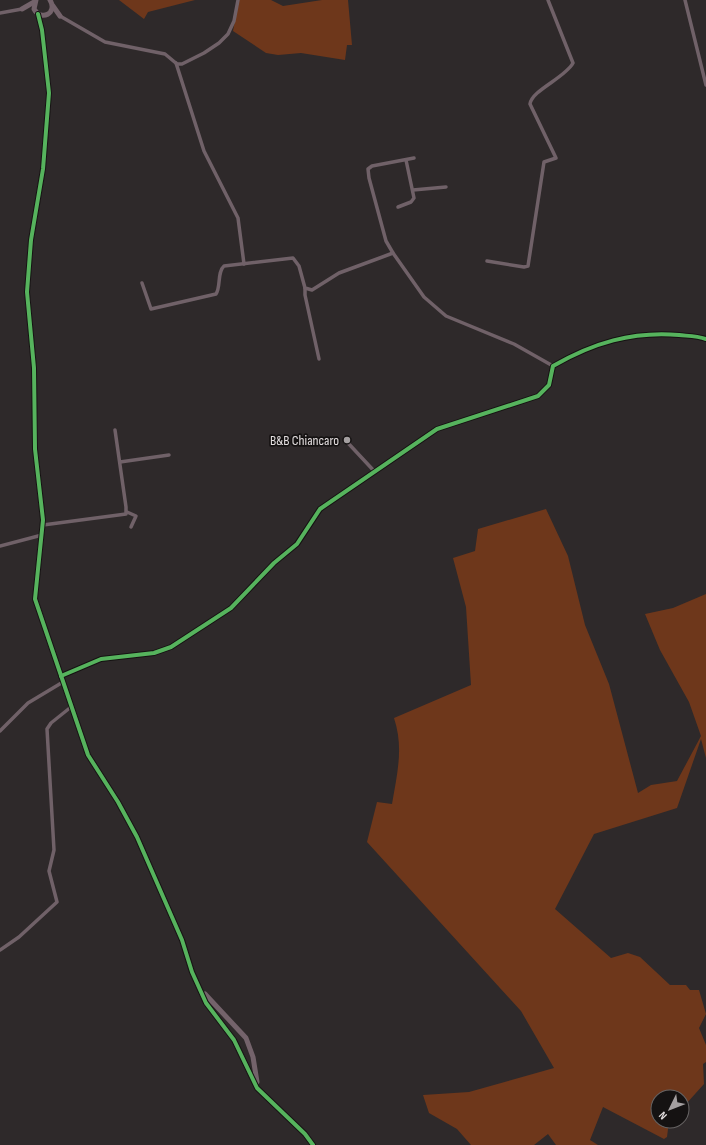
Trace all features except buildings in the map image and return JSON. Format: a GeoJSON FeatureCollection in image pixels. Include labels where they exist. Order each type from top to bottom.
{"type":"FeatureCollection","features":[{"type":"Feature","properties":{"kind":"street"},"geometry":{"type":"LineString","coordinates":[[50,0],[60,16]]}},
{"type":"Feature","properties":{"kind":"street"},"geometry":{"type":"LineString","coordinates":[[22,9],[36,13],[60,16],[105,42],[165,54],[175,62],[182,64],[194,59],[225,37],[232,25],[238,0]]}},
{"type":"Feature","properties":{"kind":"street"},"geometry":{"type":"LineString","coordinates":[[487,261],[524,267],[528,266],[544,162],[556,158],[530,104],[533,97],[566,73],[573,63],[548,0]]}},
{"type":"Feature","properties":{"kind":"street"},"geometry":{"type":"LineString","coordinates":[[685,0],[706,85]]}},
{"type":"Feature","properties":{"kind":"street"},"geometry":{"type":"LineString","coordinates":[[0,14],[22,9],[35,1],[36,13],[42,30],[49,93],[43,169],[31,240],[26,292],[34,368],[36,449],[42,525],[35,599],[90,759],[118,802],[137,838],[182,940],[192,972],[206,1003],[234,1040],[260,1092],[304,1134],[313,1145]]}},
{"type":"Feature","properties":{"kind":"street"},"geometry":{"type":"LineString","coordinates":[[42,30],[53,6]]}},
{"type":"Feature","properties":{"kind":"street"},"geometry":{"type":"LineString","coordinates":[[175,62],[204,151],[238,218],[244,264]]}},
{"type":"Feature","properties":{"kind":"street"},"geometry":{"type":"LineString","coordinates":[[414,158],[372,166],[368,169],[386,242],[392,253],[424,297],[446,316],[514,344],[553,366]]}},
{"type":"Feature","properties":{"kind":"street"},"geometry":{"type":"LineString","coordinates":[[398,207],[412,202],[414,198],[406,160]]}},
{"type":"Feature","properties":{"kind":"street"},"geometry":{"type":"LineString","coordinates":[[413,190],[446,187]]}},
{"type":"Feature","properties":{"kind":"street"},"geometry":{"type":"LineString","coordinates":[[305,288],[312,290],[339,273],[392,253]]}},
{"type":"Feature","properties":{"kind":"street"},"geometry":{"type":"LineString","coordinates":[[142,283],[152,309],[216,294],[222,267],[293,258],[299,266],[305,288],[305,296],[319,359]]}},
{"type":"Feature","properties":{"kind":"street"},"geometry":{"type":"LineString","coordinates":[[61,676],[101,659],[154,653],[164,650],[213,621],[232,608],[274,564],[297,544],[320,509],[438,430],[538,396],[549,385],[553,366],[572,355],[603,342],[623,337],[656,333],[706,339]]}},
{"type":"Feature","properties":{"kind":"street"},"geometry":{"type":"LineString","coordinates":[[115,430],[126,512]]}},
{"type":"Feature","properties":{"kind":"street"},"geometry":{"type":"LineString","coordinates":[[348,443],[375,472]]}},
{"type":"Feature","properties":{"kind":"street"},"geometry":{"type":"LineString","coordinates":[[120,462],[169,455]]}},
{"type":"Feature","properties":{"kind":"street"},"geometry":{"type":"LineString","coordinates":[[42,525],[124,515],[126,512]]}},
{"type":"Feature","properties":{"kind":"street"},"geometry":{"type":"LineString","coordinates":[[126,512],[136,516],[131,527]]}},
{"type":"Feature","properties":{"kind":"street"},"geometry":{"type":"LineString","coordinates":[[0,546],[42,535]]}},
{"type":"Feature","properties":{"kind":"street"},"geometry":{"type":"LineString","coordinates":[[0,730],[28,703],[63,682]]}},
{"type":"Feature","properties":{"kind":"street"},"geometry":{"type":"LineString","coordinates":[[0,950],[19,937],[57,902],[49,871],[54,850],[47,729],[51,723],[71,707]]}},
{"type":"Feature","properties":{"kind":"street"},"geometry":{"type":"LineString","coordinates":[[200,987],[216,1008],[236,1026],[246,1038],[251,1051],[255,1076],[260,1092]]}},
{"type":"Feature","properties":{"kind":"shaded area"},"geometry":{"type":"Polygon","coordinates":[[[119,0],[195,0],[148,12],[144,19],[119,0]]]}},
{"type":"Feature","properties":{"kind":"shaded area"},"geometry":{"type":"Polygon","coordinates":[[[239,0],[271,0],[283,6],[322,0],[348,0],[352,45],[347,45],[345,60],[301,53],[278,55],[266,53],[233,31],[239,0]]]}},
{"type":"Feature","properties":{"kind":"shaded area"},"geometry":{"type":"Polygon","coordinates":[[[546,509],[568,556],[585,625],[609,684],[638,793],[651,785],[677,781],[701,736],[689,702],[660,650],[645,614],[673,608],[706,594],[706,758],[701,739],[677,808],[594,834],[555,909],[611,958],[628,953],[640,957],[670,985],[686,985],[690,990],[699,990],[706,1014],[699,1028],[706,1045],[706,1062],[703,1064],[704,1084],[690,1100],[690,1089],[650,1089],[650,1129],[668,1129],[667,1137],[664,1139],[603,1107],[590,1140],[598,1145],[556,1145],[548,1134],[534,1145],[471,1145],[457,1129],[429,1113],[423,1095],[469,1092],[554,1068],[521,1011],[367,842],[377,802],[392,804],[399,761],[399,740],[394,718],[471,685],[466,607],[453,558],[475,551],[478,529],[546,509]]]}},
{"type":"Feature","properties":{"kind":"cycle path"},"geometry":{"type":"LineString","coordinates":[[38,14],[42,30],[49,93],[43,169],[31,240],[27,292],[34,368],[35,449],[43,520],[35,599],[88,755],[118,802],[137,837],[182,940],[192,972],[206,1003],[234,1040],[257,1088],[305,1134],[313,1145]]}},
{"type":"Feature","properties":{"kind":"cycle path"},"geometry":{"type":"LineString","coordinates":[[61,676],[101,659],[154,653],[171,647],[231,608],[274,563],[297,544],[320,509],[437,429],[538,396],[549,385],[553,366],[568,358],[598,345],[629,337],[662,334],[692,336],[706,339]]}},
{"type":"Feature","properties":{"kind":"place","name":"B&B Chiancaro"},"geometry":{"type":"Point","coordinates":[347,440]}}]}
